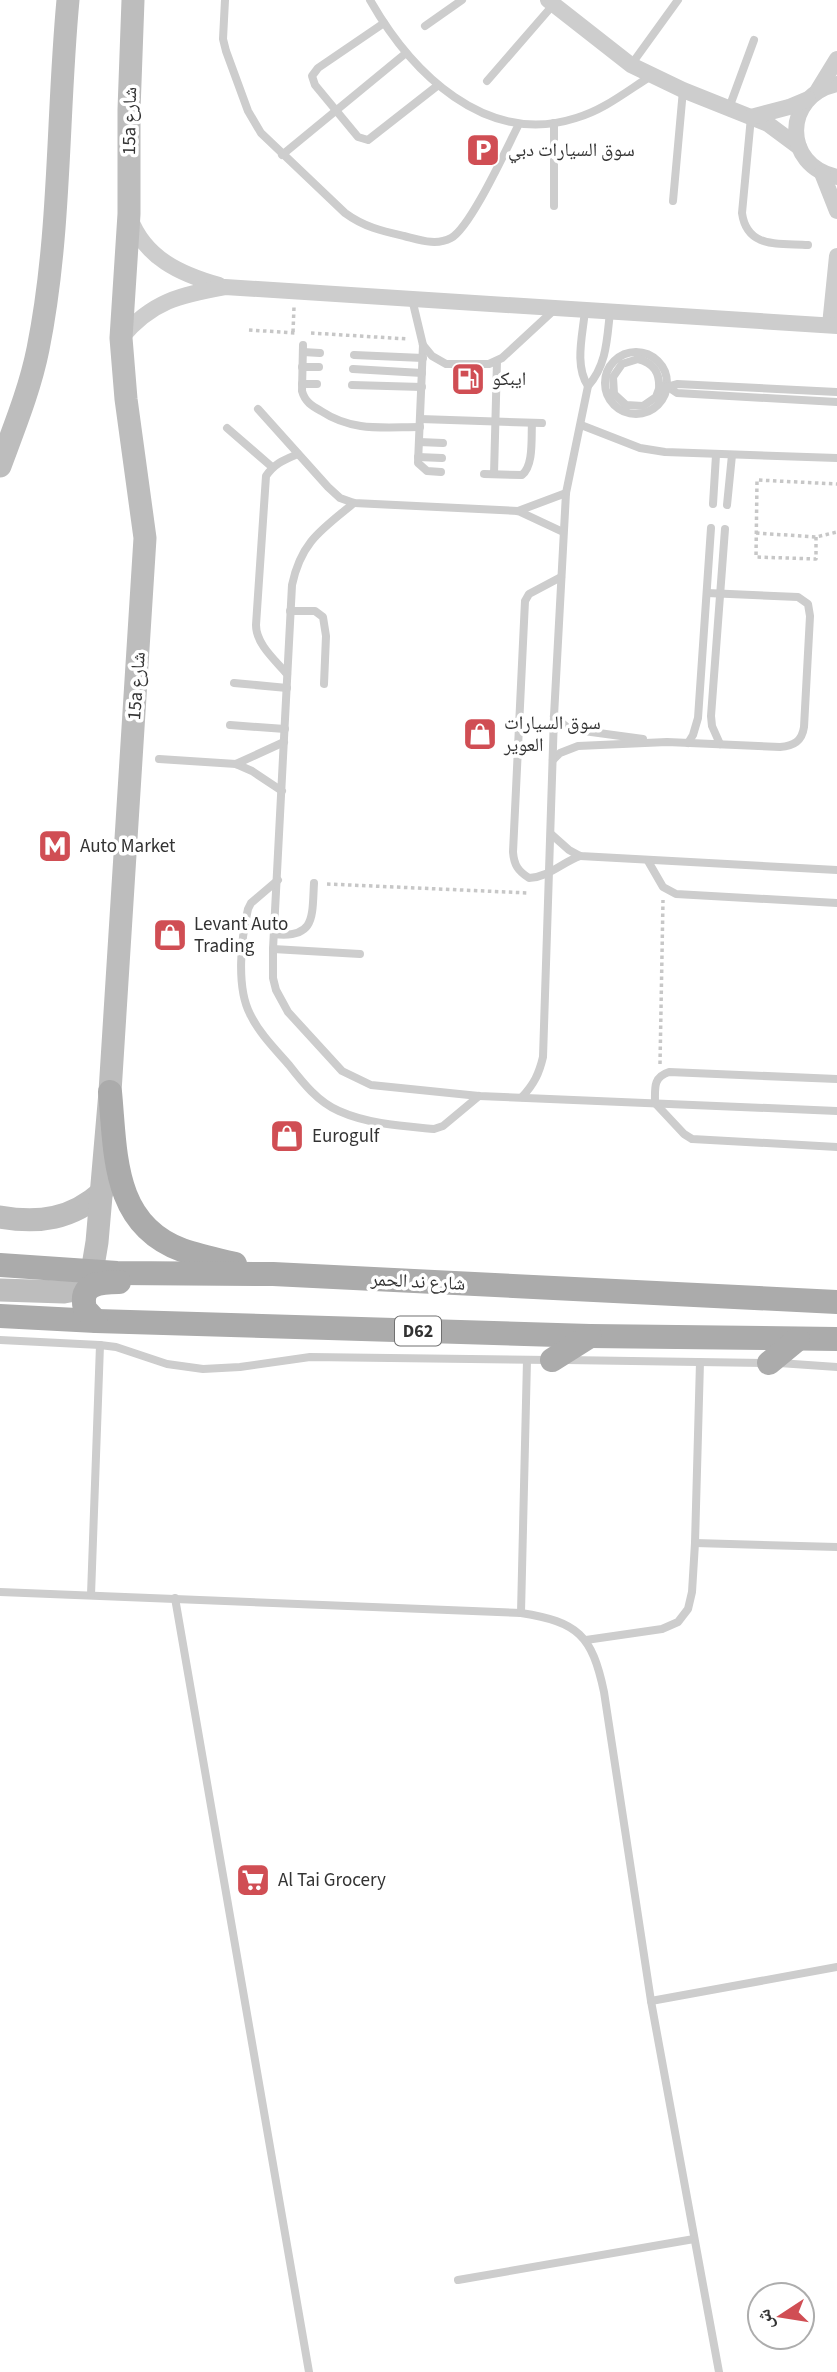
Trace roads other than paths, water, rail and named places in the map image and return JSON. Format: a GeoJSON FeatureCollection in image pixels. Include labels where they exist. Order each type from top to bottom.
{"type":"FeatureCollection","features":[{"type":"Feature","properties":{"kind":"main road"},"geometry":{"type":"LineString","coordinates":[[0,466],[30,378],[46,301],[68,0]]}},
{"type":"Feature","properties":{"kind":"main road","name":"15a شارع"},"geometry":{"type":"LineString","coordinates":[[92,1272],[110,1092],[145,538],[126,399],[121,338],[129,214],[133,0]]}},
{"type":"Feature","properties":{"kind":"main road"},"geometry":{"type":"LineString","coordinates":[[110,1092],[120,1184],[129,1205],[143,1223],[167,1243],[180,1249],[273,1274]]}},
{"type":"Feature","properties":{"kind":"main road"},"geometry":{"type":"LineString","coordinates":[[0,1217],[26,1220],[66,1216],[102,1192]]}},
{"type":"Feature","properties":{"kind":"main road","name":"شارع ند الحمر"},"geometry":{"type":"LineString","coordinates":[[0,1265],[92,1272],[273,1274],[837,1302]]}},
{"type":"Feature","properties":{"kind":"main road"},"geometry":{"type":"LineString","coordinates":[[0,1290],[75,1290],[92,1272]]}},
{"type":"Feature","properties":{"kind":"main road"},"geometry":{"type":"LineString","coordinates":[[98,1333],[83,1302],[88,1288],[101,1282],[354,1294],[398,1289],[419,1282]]}},
{"type":"Feature","properties":{"kind":"main road","name":"D62"},"geometry":{"type":"LineString","coordinates":[[0,1316],[98,1333],[834,1339]]}},
{"type":"Feature","properties":{"kind":"main road"},"geometry":{"type":"LineString","coordinates":[[540,1360],[590,1336]]}},
{"type":"Feature","properties":{"kind":"main road"},"geometry":{"type":"LineString","coordinates":[[769,1363],[798,1339]]}},
{"type":"Feature","properties":{"kind":"street"},"geometry":{"type":"LineString","coordinates":[[551,3],[631,65],[683,90],[768,124],[799,147],[812,167],[830,175],[837,211]]}},
{"type":"Feature","properties":{"kind":"street"},"geometry":{"type":"LineString","coordinates":[[799,147],[796,131],[799,114],[837,59]]}},
{"type":"Feature","properties":{"kind":"street"},"geometry":{"type":"LineString","coordinates":[[751,117],[789,107],[837,84]]}},
{"type":"Feature","properties":{"kind":"street"},"geometry":{"type":"LineString","coordinates":[[129,214],[136,233],[150,251],[168,265],[188,276],[225,287],[834,326],[837,256]]}},
{"type":"Feature","properties":{"kind":"street"},"geometry":{"type":"LineString","coordinates":[[121,338],[151,309],[169,300],[225,287]]}},
{"type":"Feature","properties":{"kind":"lane"},"geometry":{"type":"LineString","coordinates":[[225,0],[223,39],[254,123],[282,155],[358,222],[373,229],[429,242],[440,242],[460,232],[519,124]]}},
{"type":"Feature","properties":{"kind":"lane"},"geometry":{"type":"LineString","coordinates":[[370,0],[407,53],[437,86],[489,116],[519,124],[554,123],[576,118],[603,107],[651,76]]}},
{"type":"Feature","properties":{"kind":"lane"},"geometry":{"type":"LineString","coordinates":[[425,26],[461,0]]}},
{"type":"Feature","properties":{"kind":"lane"},"geometry":{"type":"LineString","coordinates":[[631,65],[678,0]]}},
{"type":"Feature","properties":{"kind":"lane"},"geometry":{"type":"LineString","coordinates":[[487,81],[551,3]]}},
{"type":"Feature","properties":{"kind":"lane"},"geometry":{"type":"LineString","coordinates":[[384,23],[318,68],[312,76],[315,85],[336,110],[361,139],[368,140],[437,86]]}},
{"type":"Feature","properties":{"kind":"lane"},"geometry":{"type":"LineString","coordinates":[[729,108],[754,40]]}},
{"type":"Feature","properties":{"kind":"lane"},"geometry":{"type":"LineString","coordinates":[[282,155],[407,53]]}},
{"type":"Feature","properties":{"kind":"lane"},"geometry":{"type":"LineString","coordinates":[[673,201],[683,90]]}},
{"type":"Feature","properties":{"kind":"lane"},"geometry":{"type":"LineString","coordinates":[[751,117],[741,213],[743,223],[748,233],[757,239],[808,245]]}},
{"type":"Feature","properties":{"kind":"lane"},"geometry":{"type":"LineString","coordinates":[[554,123],[554,206]]}},
{"type":"Feature","properties":{"kind":"lane"},"geometry":{"type":"LineString","coordinates":[[412,299],[423,342],[418,457],[421,468],[441,472]]}},
{"type":"Feature","properties":{"kind":"lane"},"geometry":{"type":"LineString","coordinates":[[423,342],[432,356],[446,363],[481,365],[497,361],[556,308]]}},
{"type":"Feature","properties":{"kind":"lane"},"geometry":{"type":"LineString","coordinates":[[585,310],[580,366],[588,386]]}},
{"type":"Feature","properties":{"kind":"lane"},"geometry":{"type":"LineString","coordinates":[[522,1097],[540,1072],[543,1057],[554,716],[566,493],[588,386],[601,367],[610,312]]}},
{"type":"Feature","properties":{"kind":"lane"},"geometry":{"type":"LineString","coordinates":[[320,352],[303,349],[302,391],[307,403],[343,424],[362,427],[420,423],[542,423]]}},
{"type":"Feature","properties":{"kind":"lane"},"geometry":{"type":"LineString","coordinates":[[677,389],[658,360],[638,352],[618,357],[610,365],[604,386],[607,397],[623,412],[644,414],[654,410],[677,389],[837,393]]}},
{"type":"Feature","properties":{"kind":"lane"},"geometry":{"type":"LineString","coordinates":[[354,355],[423,358]]}},
{"type":"Feature","properties":{"kind":"lane"},"geometry":{"type":"LineString","coordinates":[[638,359],[653,366],[662,386],[656,397],[643,406],[626,405],[614,394],[613,377],[622,363],[638,359]]}},
{"type":"Feature","properties":{"kind":"lane"},"geometry":{"type":"LineString","coordinates":[[494,474],[490,445],[495,422],[497,361]]}},
{"type":"Feature","properties":{"kind":"lane"},"geometry":{"type":"LineString","coordinates":[[302,367],[318,368]]}},
{"type":"Feature","properties":{"kind":"lane"},"geometry":{"type":"LineString","coordinates":[[353,369],[422,373]]}},
{"type":"Feature","properties":{"kind":"lane"},"geometry":{"type":"LineString","coordinates":[[661,402],[664,369]]}},
{"type":"Feature","properties":{"kind":"lane"},"geometry":{"type":"LineString","coordinates":[[302,384],[317,384]]}},
{"type":"Feature","properties":{"kind":"lane"},"geometry":{"type":"LineString","coordinates":[[352,385],[422,387]]}},
{"type":"Feature","properties":{"kind":"lane"},"geometry":{"type":"LineString","coordinates":[[662,386],[837,402]]}},
{"type":"Feature","properties":{"kind":"lane"},"geometry":{"type":"LineString","coordinates":[[258,409],[328,487],[340,498],[354,503],[518,510],[566,493]]}},
{"type":"Feature","properties":{"kind":"lane"},"geometry":{"type":"LineString","coordinates":[[484,474],[522,475],[526,472],[529,465],[532,423]]}},
{"type":"Feature","properties":{"kind":"lane"},"geometry":{"type":"LineString","coordinates":[[581,425],[640,448],[665,452],[837,458]]}},
{"type":"Feature","properties":{"kind":"lane"},"geometry":{"type":"LineString","coordinates":[[227,428],[272,467]]}},
{"type":"Feature","properties":{"kind":"lane"},"geometry":{"type":"LineString","coordinates":[[419,442],[443,443]]}},
{"type":"Feature","properties":{"kind":"lane"},"geometry":{"type":"LineString","coordinates":[[287,674],[263,646],[256,632],[266,476],[272,467],[298,454]]}},
{"type":"Feature","properties":{"kind":"lane"},"geometry":{"type":"LineString","coordinates":[[713,504],[716,455]]}},
{"type":"Feature","properties":{"kind":"lane"},"geometry":{"type":"LineString","coordinates":[[727,505],[732,455]]}},
{"type":"Feature","properties":{"kind":"lane"},"geometry":{"type":"LineString","coordinates":[[418,457],[442,458]]}},
{"type":"Feature","properties":{"kind":"lane"},"geometry":{"type":"LineString","coordinates":[[484,460],[494,460]]}},
{"type":"Feature","properties":{"kind":"lane"},"geometry":{"type":"LineString","coordinates":[[354,503],[321,529],[307,545],[296,564],[292,585],[273,949],[273,978],[281,1002],[342,1072],[371,1086],[479,1096],[837,1111]]}},
{"type":"Feature","properties":{"kind":"lane"},"geometry":{"type":"LineString","coordinates":[[518,510],[563,532]]}},
{"type":"Feature","properties":{"kind":"lane"},"geometry":{"type":"LineString","coordinates":[[688,743],[698,718],[711,528]]}},
{"type":"Feature","properties":{"kind":"lane"},"geometry":{"type":"LineString","coordinates":[[720,744],[712,726],[711,716],[725,528]]}},
{"type":"Feature","properties":{"kind":"lane"},"geometry":{"type":"LineString","coordinates":[[561,577],[529,594],[525,601],[513,852],[519,872],[528,878],[550,874],[569,860],[580,856],[837,870]]}},
{"type":"Feature","properties":{"kind":"lane"},"geometry":{"type":"LineString","coordinates":[[554,716],[569,729],[667,742],[787,746],[800,740],[804,727],[810,610],[798,597],[707,593]]}},
{"type":"Feature","properties":{"kind":"lane"},"geometry":{"type":"LineString","coordinates":[[290,611],[315,611],[323,617],[326,636],[324,684]]}},
{"type":"Feature","properties":{"kind":"lane"},"geometry":{"type":"LineString","coordinates":[[234,683],[287,688]]}},
{"type":"Feature","properties":{"kind":"lane"},"geometry":{"type":"LineString","coordinates":[[230,725],[285,729]]}},
{"type":"Feature","properties":{"kind":"lane"},"geometry":{"type":"LineString","coordinates":[[236,764],[284,742]]}},
{"type":"Feature","properties":{"kind":"lane"},"geometry":{"type":"LineString","coordinates":[[553,760],[560,753],[578,746],[667,742]]}},
{"type":"Feature","properties":{"kind":"lane"},"geometry":{"type":"LineString","coordinates":[[159,759],[236,764],[282,791]]}},
{"type":"Feature","properties":{"kind":"lane"},"geometry":{"type":"LineString","coordinates":[[551,834],[580,856]]}},
{"type":"Feature","properties":{"kind":"lane"},"geometry":{"type":"LineString","coordinates":[[648,861],[663,887],[676,894],[837,903]]}},
{"type":"Feature","properties":{"kind":"lane"},"geometry":{"type":"LineString","coordinates":[[278,880],[251,903],[248,909],[241,967],[242,987],[250,1015],[306,1087],[337,1110],[355,1118],[433,1129],[443,1126],[479,1096]]}},
{"type":"Feature","properties":{"kind":"lane"},"geometry":{"type":"LineString","coordinates":[[274,934],[296,935],[305,930],[311,921],[314,883]]}},
{"type":"Feature","properties":{"kind":"lane"},"geometry":{"type":"LineString","coordinates":[[273,949],[360,954]]}},
{"type":"Feature","properties":{"kind":"lane"},"geometry":{"type":"LineString","coordinates":[[837,1079],[669,1072],[660,1075],[655,1083],[655,1102],[684,1134],[692,1139],[837,1147]]}},
{"type":"Feature","properties":{"kind":"lane"},"geometry":{"type":"LineString","coordinates":[[0,1339],[98,1333],[116,1347],[167,1364],[203,1369],[317,1357],[769,1363],[837,1367]]}},
{"type":"Feature","properties":{"kind":"lane"},"geometry":{"type":"LineString","coordinates":[[91,1595],[98,1333]]}},
{"type":"Feature","properties":{"kind":"lane"},"geometry":{"type":"LineString","coordinates":[[521,1613],[540,1360]]}},
{"type":"Feature","properties":{"kind":"lane"},"geometry":{"type":"LineString","coordinates":[[586,1640],[662,1629],[678,1622],[688,1609],[691,1601],[695,1543],[700,1362]]}},
{"type":"Feature","properties":{"kind":"lane"},"geometry":{"type":"LineString","coordinates":[[695,1543],[837,1548]]}},
{"type":"Feature","properties":{"kind":"lane"},"geometry":{"type":"LineString","coordinates":[[0,1592],[521,1613],[552,1618],[572,1628],[586,1640],[598,1661],[604,1692],[651,2001],[719,2372]]}},
{"type":"Feature","properties":{"kind":"lane"},"geometry":{"type":"LineString","coordinates":[[175,1598],[309,2372]]}},
{"type":"Feature","properties":{"kind":"lane"},"geometry":{"type":"LineString","coordinates":[[651,2001],[837,1967]]}},
{"type":"Feature","properties":{"kind":"lane"},"geometry":{"type":"LineString","coordinates":[[458,2280],[694,2239]]}},
{"type":"Feature","properties":{"kind":"place","name":"سوق السيارات دبي"},"geometry":{"type":"Point","coordinates":[483,150]}},
{"type":"Feature","properties":{"kind":"place","name":"ايبكو"},"geometry":{"type":"Point","coordinates":[468,379]}},
{"type":"Feature","properties":{"kind":"place","name":"سوق السيارات العوير"},"geometry":{"type":"Point","coordinates":[480,734]}},
{"type":"Feature","properties":{"kind":"place","name":"Auto Market"},"geometry":{"type":"Point","coordinates":[55,846]}},
{"type":"Feature","properties":{"kind":"place","name":"Levant Auto Trading"},"geometry":{"type":"Point","coordinates":[170,935]}},
{"type":"Feature","properties":{"kind":"place","name":"Eurogulf"},"geometry":{"type":"Point","coordinates":[287,1136]}},
{"type":"Feature","properties":{"kind":"place","name":"Al Tai Grocery"},"geometry":{"type":"Point","coordinates":[253,1880]}}]}
